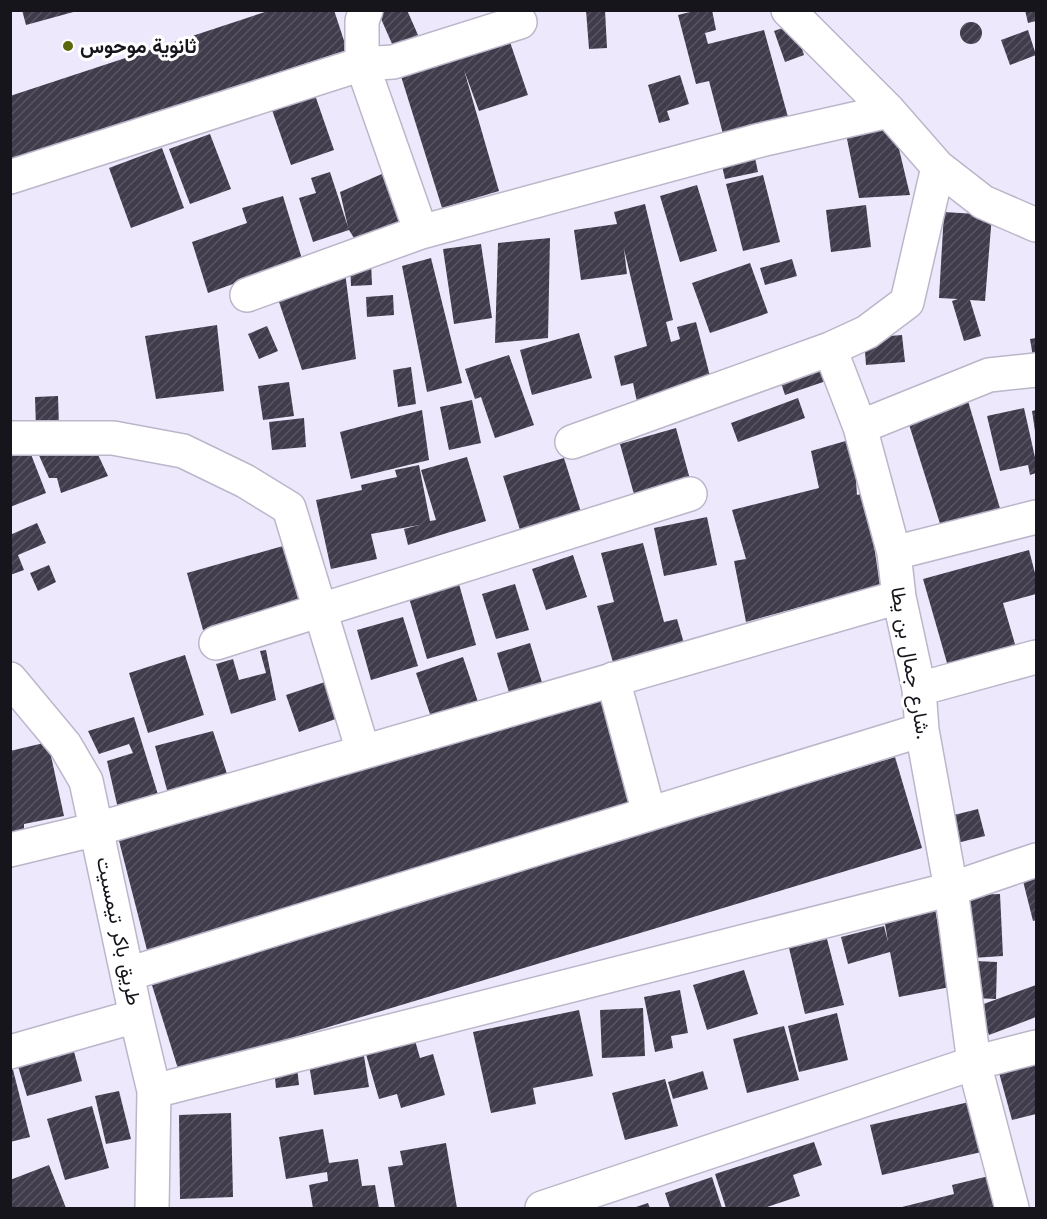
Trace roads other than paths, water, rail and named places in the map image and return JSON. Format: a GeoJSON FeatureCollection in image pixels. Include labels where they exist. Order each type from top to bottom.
{"type":"FeatureCollection","features":[{"type":"Feature","properties":{"kind":"street"},"geometry":{"type":"LineString","coordinates":[[366,10],[362,21],[362,64],[421,232]]}},
{"type":"Feature","properties":{"kind":"street"},"geometry":{"type":"LineString","coordinates":[[788,10],[889,111],[938,167],[983,202],[1036,225]]}},
{"type":"Feature","properties":{"kind":"street"},"geometry":{"type":"LineString","coordinates":[[10,177],[362,64],[393,62],[520,22]]}},
{"type":"Feature","properties":{"kind":"street"},"geometry":{"type":"LineString","coordinates":[[247,295],[421,232],[761,140],[889,111]]}},
{"type":"Feature","properties":{"kind":"street"},"geometry":{"type":"LineString","coordinates":[[572,442],[830,349],[867,332],[907,302],[938,167]]}},
{"type":"Feature","properties":{"kind":"street","name":"شارع جمال بن يطا."},"geometry":{"type":"LineString","coordinates":[[830,349],[860,428],[894,553],[899,597],[919,689],[922,730],[951,889],[974,1063],[1012,1209]]}},
{"type":"Feature","properties":{"kind":"street"},"geometry":{"type":"LineString","coordinates":[[860,428],[989,375],[1036,369]]}},
{"type":"Feature","properties":{"kind":"street"},"geometry":{"type":"LineString","coordinates":[[10,438],[113,438],[183,451],[245,482],[289,508],[322,610],[363,752]]}},
{"type":"Feature","properties":{"kind":"street"},"geometry":{"type":"LineString","coordinates":[[216,644],[690,494]]}},
{"type":"Feature","properties":{"kind":"street"},"geometry":{"type":"LineString","coordinates":[[894,553],[1036,517]]}},
{"type":"Feature","properties":{"kind":"street"},"geometry":{"type":"LineString","coordinates":[[10,850],[97,830],[899,597]]}},
{"type":"Feature","properties":{"kind":"street"},"geometry":{"type":"LineString","coordinates":[[919,689],[1036,657]]}},
{"type":"Feature","properties":{"kind":"street","name":"طريق باكر تيمسيت"},"geometry":{"type":"LineString","coordinates":[[10,679],[65,745],[86,781],[154,1091],[152,1209]]}},
{"type":"Feature","properties":{"kind":"street"},"geometry":{"type":"LineString","coordinates":[[613,679],[649,813]]}},
{"type":"Feature","properties":{"kind":"street"},"geometry":{"type":"LineString","coordinates":[[128,974],[922,730]]}},
{"type":"Feature","properties":{"kind":"street"},"geometry":{"type":"LineString","coordinates":[[154,1091],[951,889],[1036,860]]}},
{"type":"Feature","properties":{"kind":"street"},"geometry":{"type":"LineString","coordinates":[[10,1052],[136,1016]]}},
{"type":"Feature","properties":{"kind":"street"},"geometry":{"type":"LineString","coordinates":[[542,1209],[974,1063],[1036,1047]]}},
{"type":"Feature","properties":{"kind":"place","name":"ثانوية موحوس"},"geometry":{"type":"Point","coordinates":[68,46]}}]}
